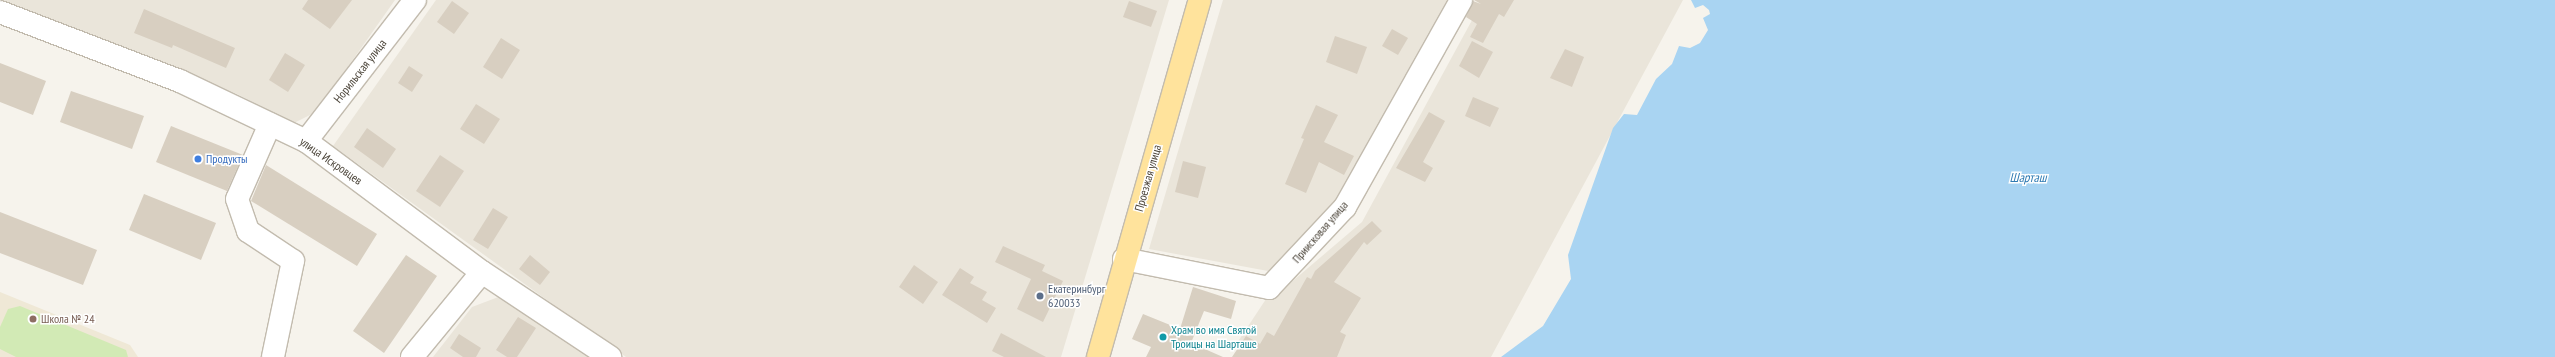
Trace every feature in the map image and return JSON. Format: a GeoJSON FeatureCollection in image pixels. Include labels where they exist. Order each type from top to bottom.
{"type":"FeatureCollection","features":[{"type":"Feature","properties":{"kind":"main road","name":"Проезжая улица"},"geometry":{"type":"LineString","coordinates":[[1098,357],[1124,259],[1200,0]]}},
{"type":"Feature","properties":{"kind":"street","name":"Норильская улица"},"geometry":{"type":"LineString","coordinates":[[306,141],[414,0]]}},
{"type":"Feature","properties":{"kind":"street","name":"Приисковая улица"},"geometry":{"type":"LineString","coordinates":[[1124,259],[1269,288],[1344,207],[1461,0]]}},
{"type":"Feature","properties":{"kind":"street","name":"улица Искровцев"},"geometry":{"type":"LineString","coordinates":[[0,12],[180,81],[306,141],[482,272],[610,357]]}},
{"type":"Feature","properties":{"kind":"street"},"geometry":{"type":"LineString","coordinates":[[270,124],[237,200],[248,231],[293,261],[273,357]]}},
{"type":"Feature","properties":{"kind":"street"},"geometry":{"type":"LineString","coordinates":[[412,357],[482,272]]}},
{"type":"Feature","properties":{"kind":"shaded area"},"geometry":{"type":"Polygon","coordinates":[[[0,0],[395,0],[316,112],[294,123],[237,94],[0,0]]]}},
{"type":"Feature","properties":{"kind":"shaded area"},"geometry":{"type":"Polygon","coordinates":[[[436,0],[1169,0],[1061,357],[626,357],[333,146],[436,0]]]}},
{"type":"Feature","properties":{"kind":"shaded area"},"geometry":{"type":"Polygon","coordinates":[[[1223,0],[1447,0],[1335,200],[1268,271],[1149,249],[1223,0]]]}},
{"type":"Feature","properties":{"kind":"shaded area"},"geometry":{"type":"Polygon","coordinates":[[[1483,0],[1683,0],[1491,357],[1251,357],[1235,346],[1268,296],[1281,291],[1362,222],[1483,0]]]}},
{"type":"Feature","properties":{"kind":"shaded area","name":"Школа № 24"},"geometry":{"type":"Polygon","coordinates":[[[0,292],[130,345],[138,357],[0,357],[0,292]]]}},
{"type":"Feature","properties":{"kind":"shaded area"},"geometry":{"type":"Polygon","coordinates":[[[501,296],[590,357],[433,357],[472,307],[501,296]]]}},
{"type":"Feature","properties":{"kind":"green space","name":"Школа № 24"},"geometry":{"type":"Polygon","coordinates":[[[20,306],[126,350],[128,357],[16,357],[0,349],[0,327],[8,309],[20,306]]]}},
{"type":"Feature","properties":{"kind":"water","name":"Шарташ"},"geometry":{"type":"Polygon","coordinates":[[[1691,0],[2555,0],[2555,357],[1501,357],[1543,326],[1571,279],[1568,255],[1613,128],[1624,114],[1637,115],[1656,79],[1672,64],[1679,46],[1690,48],[1700,43],[1708,30],[1703,18],[1710,14],[1709,10],[1703,5],[1695,8],[1691,0]]]}},
{"type":"Feature","properties":{"kind":"building"},"geometry":{"type":"Polygon","coordinates":[[[308,0],[352,0],[330,29],[302,9],[308,0]]]}},
{"type":"Feature","properties":{"kind":"building"},"geometry":{"type":"Polygon","coordinates":[[[1474,0],[1514,0],[1504,17],[1499,14],[1483,43],[1470,37],[1477,24],[1466,17],[1473,1],[1481,4],[1474,0]]]}},
{"type":"Feature","properties":{"kind":"building"},"geometry":{"type":"Polygon","coordinates":[[[452,1],[469,13],[454,34],[437,22],[452,1]]]}},
{"type":"Feature","properties":{"kind":"building"},"geometry":{"type":"Polygon","coordinates":[[[1129,1],[1157,11],[1151,27],[1123,17],[1129,1]]]}},
{"type":"Feature","properties":{"kind":"building"},"geometry":{"type":"Polygon","coordinates":[[[144,9],[235,48],[226,68],[173,45],[172,48],[134,33],[144,9]]]}},
{"type":"Feature","properties":{"kind":"building"},"geometry":{"type":"Polygon","coordinates":[[[1392,29],[1408,38],[1398,55],[1382,46],[1392,29]]]}},
{"type":"Feature","properties":{"kind":"building"},"geometry":{"type":"Polygon","coordinates":[[[1335,36],[1367,47],[1357,74],[1326,62],[1335,36]]]}},
{"type":"Feature","properties":{"kind":"building"},"geometry":{"type":"Polygon","coordinates":[[[501,38],[520,50],[502,79],[483,67],[501,38]]]}},
{"type":"Feature","properties":{"kind":"building"},"geometry":{"type":"Polygon","coordinates":[[[1472,41],[1493,52],[1479,78],[1459,66],[1472,41]]]}},
{"type":"Feature","properties":{"kind":"building"},"geometry":{"type":"Polygon","coordinates":[[[1565,49],[1584,57],[1572,87],[1550,78],[1565,49]]]}},
{"type":"Feature","properties":{"kind":"building"},"geometry":{"type":"Polygon","coordinates":[[[285,53],[305,65],[288,92],[269,80],[285,53]]]}},
{"type":"Feature","properties":{"kind":"building"},"geometry":{"type":"Polygon","coordinates":[[[0,63],[46,81],[33,115],[0,102],[0,63]]]}},
{"type":"Feature","properties":{"kind":"building"},"geometry":{"type":"Polygon","coordinates":[[[409,66],[423,75],[412,92],[398,83],[409,66]]]}},
{"type":"Feature","properties":{"kind":"building"},"geometry":{"type":"Polygon","coordinates":[[[71,91],[144,116],[132,149],[60,122],[71,91]]]}},
{"type":"Feature","properties":{"kind":"building"},"geometry":{"type":"Polygon","coordinates":[[[1473,97],[1499,108],[1490,127],[1465,116],[1473,97]]]}},
{"type":"Feature","properties":{"kind":"building"},"geometry":{"type":"Polygon","coordinates":[[[476,104],[500,119],[484,144],[460,129],[476,104]]]}},
{"type":"Feature","properties":{"kind":"building"},"geometry":{"type":"Polygon","coordinates":[[[1316,105],[1338,115],[1324,142],[1354,156],[1344,175],[1319,162],[1306,193],[1285,184],[1304,139],[1301,138],[1316,105]]]}},
{"type":"Feature","properties":{"kind":"building"},"geometry":{"type":"Polygon","coordinates":[[[1429,112],[1445,121],[1423,162],[1433,168],[1425,182],[1396,168],[1429,112]]]}},
{"type":"Feature","properties":{"kind":"building"},"geometry":{"type":"Polygon","coordinates":[[[171,126],[243,155],[227,191],[156,162],[171,126]]]}},
{"type":"Feature","properties":{"kind":"building"},"geometry":{"type":"Polygon","coordinates":[[[367,128],[396,149],[383,168],[354,147],[367,128]]]}},
{"type":"Feature","properties":{"kind":"building"},"geometry":{"type":"Polygon","coordinates":[[[440,155],[464,171],[440,207],[416,191],[440,155]]]}},
{"type":"Feature","properties":{"kind":"building"},"geometry":{"type":"Polygon","coordinates":[[[1183,161],[1206,167],[1198,198],[1175,192],[1183,161]]]}},
{"type":"Feature","properties":{"kind":"building"},"geometry":{"type":"Polygon","coordinates":[[[266,165],[377,234],[357,266],[251,201],[266,165]]]}},
{"type":"Feature","properties":{"kind":"building"},"geometry":{"type":"Polygon","coordinates":[[[144,194],[216,223],[201,260],[129,230],[144,194]]]}},
{"type":"Feature","properties":{"kind":"building"},"geometry":{"type":"Polygon","coordinates":[[[493,208],[508,217],[488,249],[473,240],[493,208]]]}},
{"type":"Feature","properties":{"kind":"building"},"geometry":{"type":"Polygon","coordinates":[[[0,212],[97,250],[83,285],[0,253],[0,212]]]}},
{"type":"Feature","properties":{"kind":"building"},"geometry":{"type":"Polygon","coordinates":[[[1372,221],[1382,231],[1367,245],[1364,242],[1334,282],[1361,298],[1340,332],[1346,335],[1337,357],[1232,357],[1246,336],[1260,344],[1267,332],[1274,336],[1307,277],[1311,279],[1315,271],[1372,221]]]}},
{"type":"Feature","properties":{"kind":"building"},"geometry":{"type":"Polygon","coordinates":[[[1003,246],[1045,265],[1042,271],[1063,281],[1043,322],[1017,309],[1031,279],[995,262],[1003,246]]]}},
{"type":"Feature","properties":{"kind":"building"},"geometry":{"type":"Polygon","coordinates":[[[406,255],[437,276],[384,353],[353,331],[406,255]]]}},
{"type":"Feature","properties":{"kind":"building"},"geometry":{"type":"Polygon","coordinates":[[[530,255],[550,272],[540,285],[519,269],[530,255]]]}},
{"type":"Feature","properties":{"kind":"building"},"geometry":{"type":"Polygon","coordinates":[[[914,265],[938,282],[923,304],[899,287],[914,265]]]}},
{"type":"Feature","properties":{"kind":"building"},"geometry":{"type":"Polygon","coordinates":[[[960,268],[974,277],[970,283],[987,292],[982,300],[996,308],[987,323],[942,295],[960,268]]]}},
{"type":"Feature","properties":{"kind":"building"},"geometry":{"type":"Polygon","coordinates":[[[1193,287],[1236,301],[1231,319],[1204,311],[1191,343],[1223,357],[1146,357],[1151,347],[1132,339],[1143,314],[1180,329],[1193,287]]]}},
{"type":"Feature","properties":{"kind":"building"},"geometry":{"type":"Polygon","coordinates":[[[518,317],[536,328],[517,357],[507,357],[496,350],[518,317]]]}},
{"type":"Feature","properties":{"kind":"building"},"geometry":{"type":"Polygon","coordinates":[[[1001,333],[1046,357],[1004,357],[992,351],[1001,333]]]}},
{"type":"Feature","properties":{"kind":"building"},"geometry":{"type":"Polygon","coordinates":[[[459,334],[481,348],[476,357],[463,357],[450,348],[459,334]]]}},
{"type":"Feature","properties":{"kind":"place","name":"Продукты"},"geometry":{"type":"Point","coordinates":[198,159]}},
{"type":"Feature","properties":{"kind":"place","name":"Екатеринбург 620033"},"geometry":{"type":"Point","coordinates":[1040,296]}},
{"type":"Feature","properties":{"kind":"place","name":"Школа № 24"},"geometry":{"type":"Point","coordinates":[33,319]}},
{"type":"Feature","properties":{"kind":"place","name":"Храм во имя Святой Троицы на Шарташе"},"geometry":{"type":"Point","coordinates":[1163,337]}}]}
